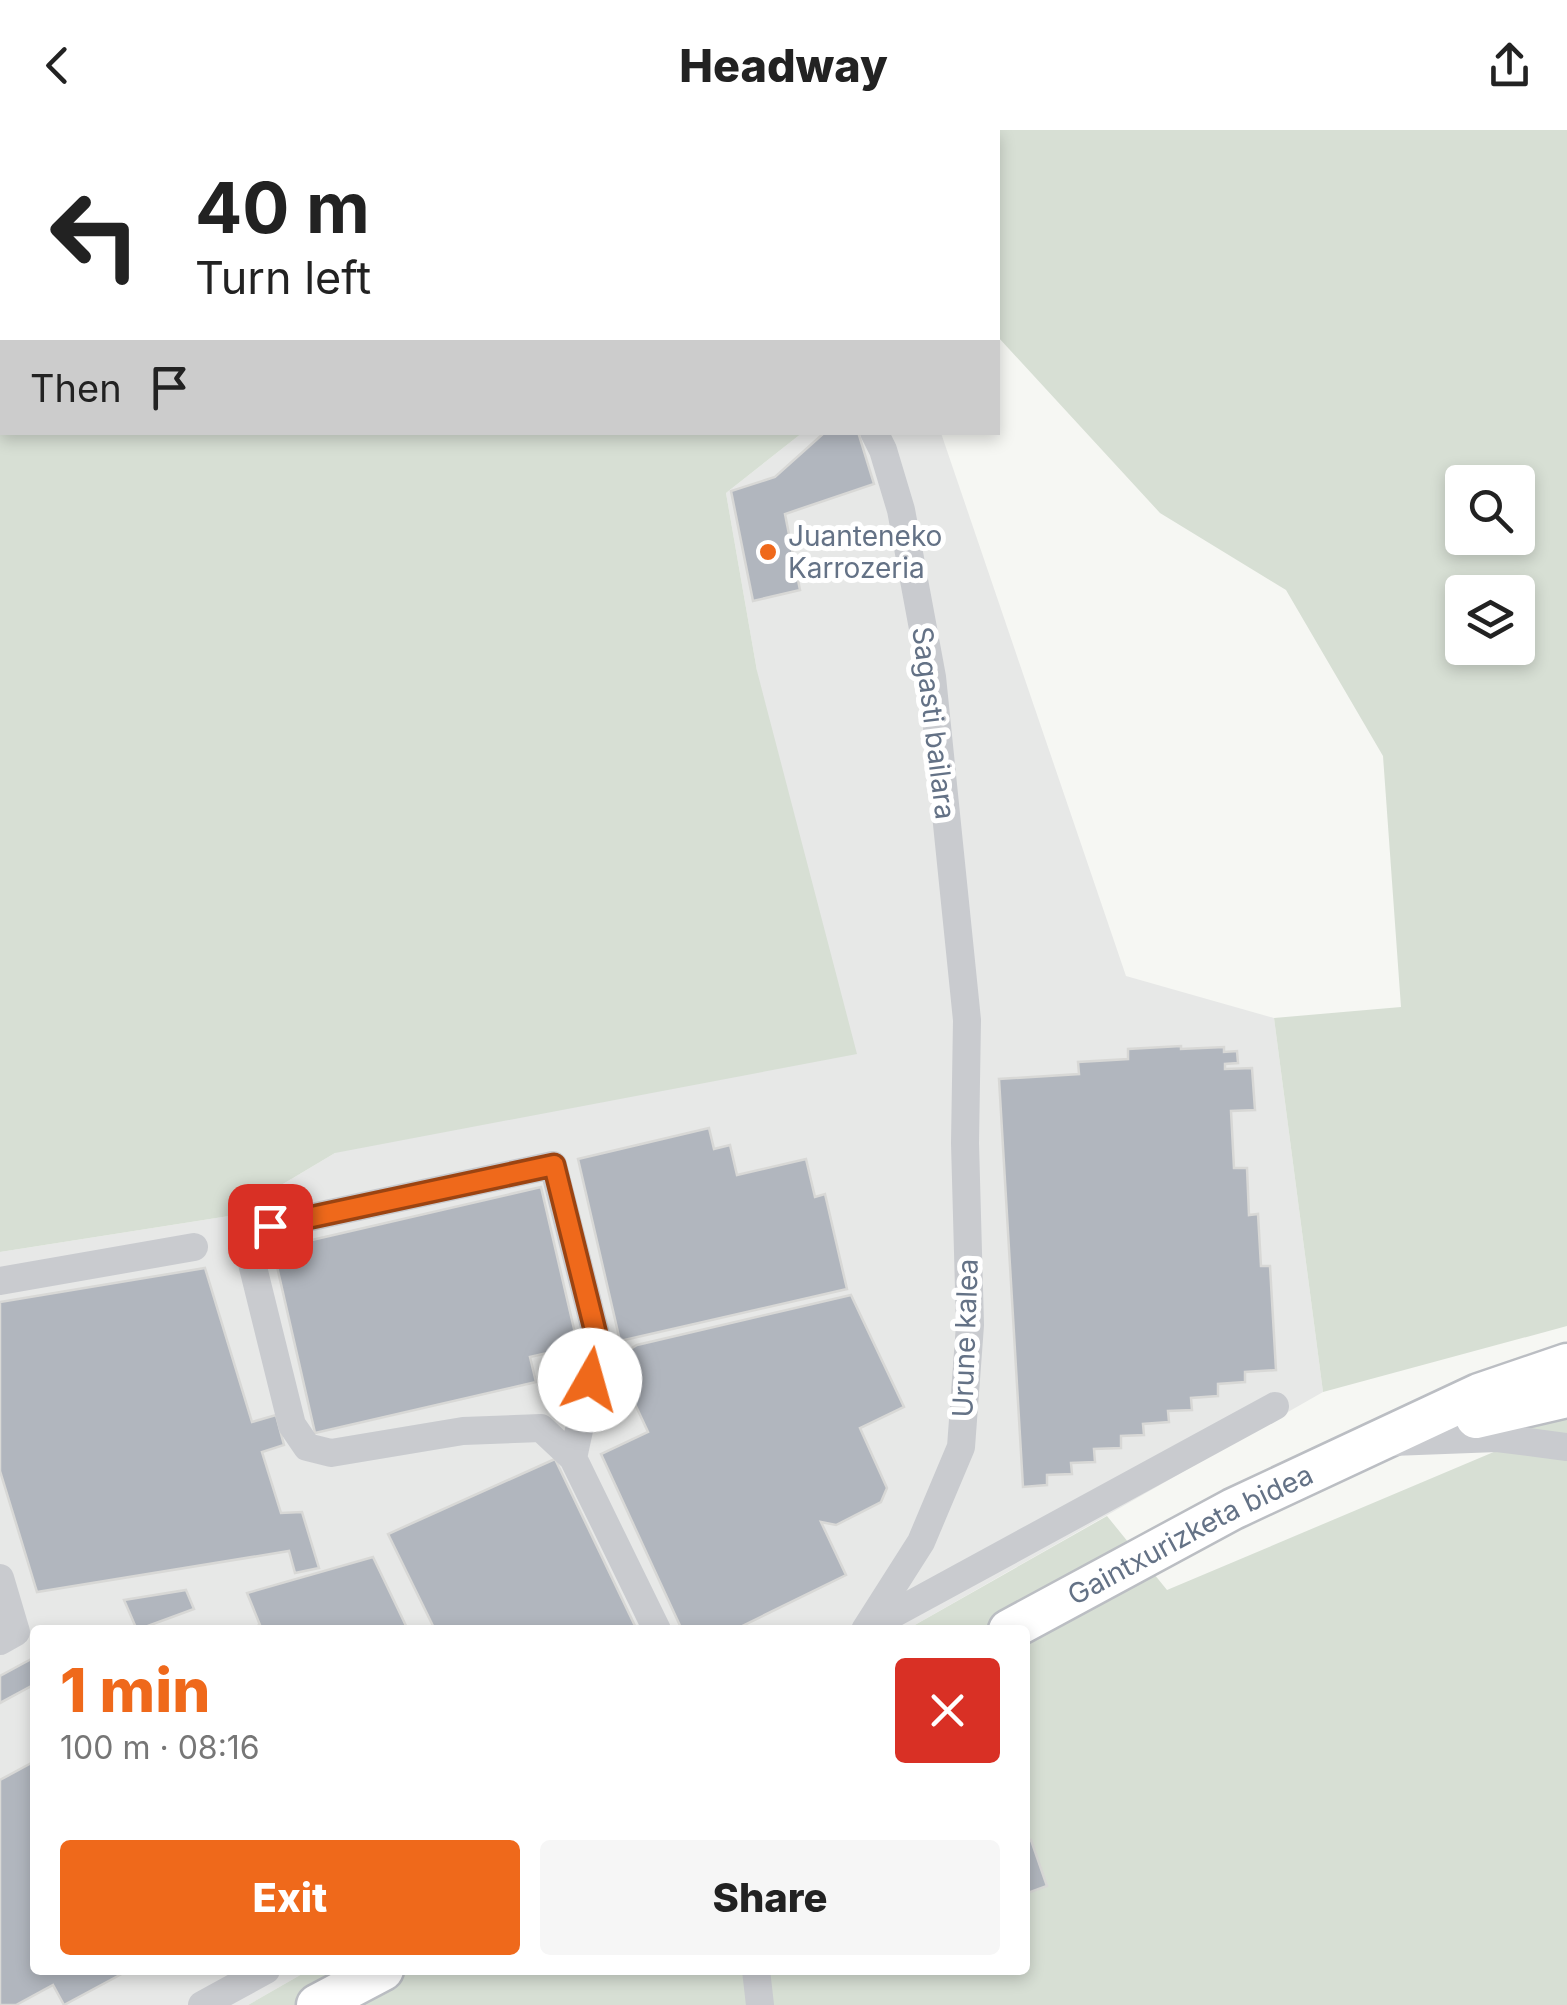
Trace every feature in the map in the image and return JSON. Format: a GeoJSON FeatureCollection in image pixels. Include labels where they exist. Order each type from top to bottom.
{"type":"FeatureCollection","features":[{"type":"Feature","properties":{"kind":"main road","name":"Gaintxurizketa bidea"},"geometry":{"type":"LineString","coordinates":[[1018,1625],[1233,1509],[1478,1394],[1567,1364]]}},
{"type":"Feature","properties":{"kind":"main road","name":"Gaintxurizketa bidea"},"geometry":{"type":"LineString","coordinates":[[1376,1444],[1567,1397]]}},
{"type":"Feature","properties":{"kind":"main road"},"geometry":{"type":"LineString","coordinates":[[317,2005],[374,1975]]}},
{"type":"Feature","properties":{"kind":"street","name":"Sagasti bailara"},"geometry":{"type":"LineString","coordinates":[[876,435],[901,510],[932,677],[967,1020]]}},
{"type":"Feature","properties":{"kind":"street","name":"Urune kalea"},"geometry":{"type":"LineString","coordinates":[[870,1625],[920,1542],[962,1447],[970,1325],[965,1143],[967,1020]]}},
{"type":"Feature","properties":{"kind":"street"},"geometry":{"type":"LineString","coordinates":[[573,1458],[598,1342],[554,1165],[270,1226],[246,1239],[292,1425],[307,1447],[332,1453],[463,1431],[541,1428],[573,1458],[655,1625]]}},
{"type":"Feature","properties":{"kind":"street"},"geometry":{"type":"LineString","coordinates":[[0,1281],[194,1247]]}},
{"type":"Feature","properties":{"kind":"street"},"geometry":{"type":"LineString","coordinates":[[873,1625],[1274,1406]]}},
{"type":"Feature","properties":{"kind":"street"},"geometry":{"type":"LineString","coordinates":[[1376,1444],[1458,1438],[1532,1441],[1567,1447]]}},
{"type":"Feature","properties":{"kind":"street"},"geometry":{"type":"LineString","coordinates":[[1532,1441],[1567,1469]]}},
{"type":"Feature","properties":{"kind":"street"},"geometry":{"type":"LineString","coordinates":[[0,1578],[16,1632],[0,1641]]}},
{"type":"Feature","properties":{"kind":"street"},"geometry":{"type":"LineString","coordinates":[[202,2005],[257,1975]]}},
{"type":"Feature","properties":{"kind":"street"},"geometry":{"type":"LineString","coordinates":[[757,1975],[760,2005]]}},
{"type":"Feature","properties":{"kind":"shaded area"},"geometry":{"type":"Polygon","coordinates":[[[1000,130],[1567,130],[1567,1326],[1323,1392],[1274,1018],[1401,1007],[1383,756],[1286,590],[1160,513],[1000,339],[1000,130]]]}},
{"type":"Feature","properties":{"kind":"shaded area"},"geometry":{"type":"Polygon","coordinates":[[[0,435],[799,435],[726,493],[757,671],[857,1054],[335,1153],[229,1216],[0,1252],[0,435]]]}},
{"type":"Feature","properties":{"kind":"shaded area"},"geometry":{"type":"Polygon","coordinates":[[[799,435],[942,435],[1126,976],[1274,1018],[1323,1392],[915,1625],[30,1625],[30,1975],[300,1975],[248,2005],[0,2005],[0,1252],[229,1216],[335,1153],[757,671],[726,493],[799,435]]]}},
{"type":"Feature","properties":{"kind":"shaded area"},"geometry":{"type":"Polygon","coordinates":[[[1567,1356],[1567,2005],[248,2005],[300,1975],[1030,1975],[1030,1625],[915,1625],[1107,1516],[1167,1590],[1515,1443],[1567,1356]]]}},
{"type":"Feature","properties":{"kind":"building","name":"Juanteneko Karrozeria"},"geometry":{"type":"Polygon","coordinates":[[[822,435],[859,435],[874,484],[785,514],[800,590],[753,601],[731,491],[775,477],[822,435]]]}},
{"type":"Feature","properties":{"kind":"building"},"geometry":{"type":"Polygon","coordinates":[[[1181,1046],[1237,1051],[1238,1063],[1225,1064],[1225,1069],[1252,1068],[1255,1110],[1231,1111],[1234,1168],[1247,1168],[1249,1215],[1258,1214],[1261,1266],[1270,1266],[1276,1370],[1245,1372],[1245,1382],[1218,1384],[1218,1396],[1191,1398],[1192,1410],[1168,1411],[1169,1422],[1143,1424],[1144,1435],[1121,1436],[1121,1448],[1094,1449],[1095,1462],[1071,1463],[1072,1474],[1047,1475],[1047,1485],[1023,1487],[999,1079],[1079,1074],[1078,1062],[1128,1059],[1128,1049],[1181,1046]]]}},
{"type":"Feature","properties":{"kind":"building"},"geometry":{"type":"Polygon","coordinates":[[[709,1128],[714,1149],[730,1145],[737,1175],[806,1159],[815,1197],[825,1194],[847,1289],[620,1341],[578,1159],[709,1128]]]}},
{"type":"Feature","properties":{"kind":"building"},"geometry":{"type":"Polygon","coordinates":[[[541,1187],[578,1346],[530,1357],[536,1382],[315,1433],[273,1249],[541,1187]]]}},
{"type":"Feature","properties":{"kind":"building"},"geometry":{"type":"Polygon","coordinates":[[[205,1268],[252,1422],[276,1415],[284,1445],[262,1452],[281,1513],[302,1512],[319,1568],[295,1573],[289,1551],[37,1592],[0,1471],[0,1302],[205,1268]]]}},
{"type":"Feature","properties":{"kind":"building"},"geometry":{"type":"Polygon","coordinates":[[[851,1295],[904,1407],[860,1428],[887,1488],[881,1502],[836,1525],[821,1522],[846,1575],[744,1625],[680,1625],[601,1454],[648,1432],[614,1359],[637,1345],[851,1295]]]}},
{"type":"Feature","properties":{"kind":"building"},"geometry":{"type":"Polygon","coordinates":[[[555,1459],[635,1625],[433,1625],[388,1534],[555,1459]]]}},
{"type":"Feature","properties":{"kind":"building"},"geometry":{"type":"Polygon","coordinates":[[[373,1557],[406,1625],[260,1625],[247,1593],[373,1557]]]}},
{"type":"Feature","properties":{"kind":"building"},"geometry":{"type":"Polygon","coordinates":[[[186,1590],[194,1609],[151,1625],[135,1625],[124,1600],[186,1590]]]}},
{"type":"Feature","properties":{"kind":"building"},"geometry":{"type":"Polygon","coordinates":[[[30,1660],[30,1687],[0,1703],[0,1676],[30,1660]]]}},
{"type":"Feature","properties":{"kind":"building"},"geometry":{"type":"Polygon","coordinates":[[[30,1764],[30,1975],[120,1975],[64,2005],[53,1985],[16,2005],[0,2005],[0,1780],[30,1764]]]}},
{"type":"Feature","properties":{"kind":"building"},"geometry":{"type":"Polygon","coordinates":[[[1030,1840],[1047,1886],[1030,1892],[1030,1840]]]}},
{"type":"Feature","properties":{"kind":"place","name":"Juanteneko Karrozeria"},"geometry":{"type":"Point","coordinates":[768,552]}},
{"type":"Feature","properties":{"kind":"route"},"geometry":{"type":"LineString","coordinates":[[270,1226],[554,1165],[598,1342],[590,1380]]}}]}
